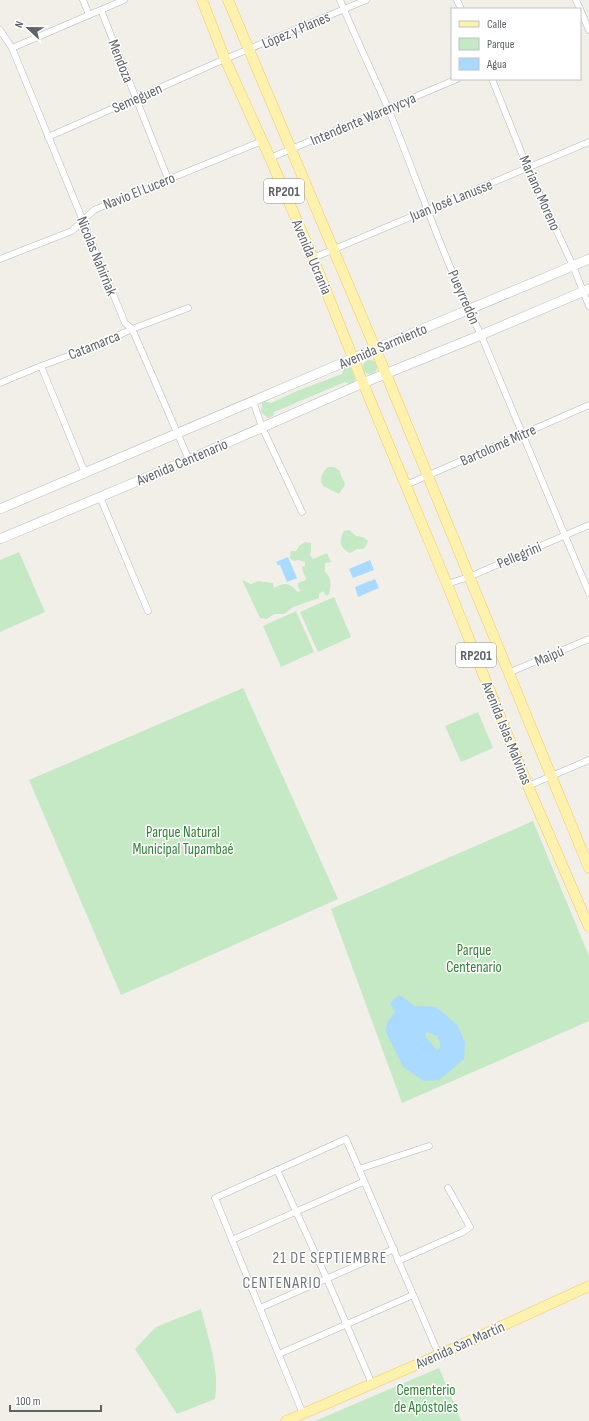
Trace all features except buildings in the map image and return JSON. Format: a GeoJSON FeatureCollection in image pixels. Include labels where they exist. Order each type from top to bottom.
{"type":"FeatureCollection","features":[{"type":"Feature","properties":{"kind":"main road","name":"Avenida Ucrania"},"geometry":{"type":"LineString","coordinates":[[202,0],[225,59],[313,258],[363,383]]}},
{"type":"Feature","properties":{"kind":"main road","name":"Avenida Ucrania"},"geometry":{"type":"LineString","coordinates":[[228,0],[386,374]]}},
{"type":"Feature","properties":{"kind":"main road","name":"Avenida Sarmiento"},"geometry":{"type":"LineString","coordinates":[[177,434],[589,259]]}},
{"type":"Feature","properties":{"kind":"main road","name":"Avenida Sarmiento"},"geometry":{"type":"LineString","coordinates":[[363,383],[586,290]]}},
{"type":"Feature","properties":{"kind":"main road","name":"Avenida Islas Malvinas"},"geometry":{"type":"LineString","coordinates":[[386,374],[589,868]]}},
{"type":"Feature","properties":{"kind":"main road","name":"Avenida Centenario"},"geometry":{"type":"LineString","coordinates":[[0,539],[189,460],[363,383]]}},
{"type":"Feature","properties":{"kind":"main road","name":"Avenida Islas Malvinas"},"geometry":{"type":"LineString","coordinates":[[363,383],[447,584],[528,786],[589,927]]}},
{"type":"Feature","properties":{"kind":"main road","name":"Avenida Centenario"},"geometry":{"type":"LineString","coordinates":[[0,510],[177,434]]}},
{"type":"Feature","properties":{"kind":"main road","name":"Avenida San Martín"},"geometry":{"type":"LineString","coordinates":[[286,1421],[439,1355],[589,1286]]}},
{"type":"Feature","properties":{"kind":"street"},"geometry":{"type":"LineString","coordinates":[[83,0],[89,15]]}},
{"type":"Feature","properties":{"kind":"street"},"geometry":{"type":"LineString","coordinates":[[12,48],[124,0]]}},
{"type":"Feature","properties":{"kind":"street","name":"Pueyrredón"},"geometry":{"type":"LineString","coordinates":[[340,0],[388,108],[426,210],[468,310],[481,335],[589,593]]}},
{"type":"Feature","properties":{"kind":"street","name":"López y Planes"},"geometry":{"type":"LineString","coordinates":[[225,59],[366,0]]}},
{"type":"Feature","properties":{"kind":"street","name":"Mendoza"},"geometry":{"type":"LineString","coordinates":[[101,10],[168,179]]}},
{"type":"Feature","properties":{"kind":"street"},"geometry":{"type":"LineString","coordinates":[[581,11],[588,26]]}},
{"type":"Feature","properties":{"kind":"street","name":"Nicolas Nahirñak"},"geometry":{"type":"LineString","coordinates":[[0,30],[12,48],[124,323],[132,329],[189,460]]}},
{"type":"Feature","properties":{"kind":"street","name":"Semeguen"},"geometry":{"type":"LineString","coordinates":[[48,137],[225,59]]}},
{"type":"Feature","properties":{"kind":"street","name":"Intendente Warenycya"},"geometry":{"type":"LineString","coordinates":[[270,158],[455,80]]}},
{"type":"Feature","properties":{"kind":"street","name":"Mariano Moreno"},"geometry":{"type":"LineString","coordinates":[[492,80],[528,169],[573,266],[586,290],[589,306]]}},
{"type":"Feature","properties":{"kind":"street","name":"Navio El Lucero"},"geometry":{"type":"LineString","coordinates":[[0,259],[72,231],[94,210],[262,141]]}},
{"type":"Feature","properties":{"kind":"street","name":"Juan José Lanusse"},"geometry":{"type":"LineString","coordinates":[[313,258],[528,169],[589,142]]}},
{"type":"Feature","properties":{"kind":"street","name":"Catamarca"},"geometry":{"type":"LineString","coordinates":[[0,383],[98,345],[132,329],[188,308]]}},
{"type":"Feature","properties":{"kind":"street"},"geometry":{"type":"LineString","coordinates":[[41,366],[85,473]]}},
{"type":"Feature","properties":{"kind":"street"},"geometry":{"type":"LineString","coordinates":[[253,401],[262,427],[302,512]]}},
{"type":"Feature","properties":{"kind":"street","name":"Bartolomé Mitre"},"geometry":{"type":"LineString","coordinates":[[406,484],[589,405]]}},
{"type":"Feature","properties":{"kind":"street"},"geometry":{"type":"LineString","coordinates":[[100,497],[148,611]]}},
{"type":"Feature","properties":{"kind":"street","name":"Pellegrini"},"geometry":{"type":"LineString","coordinates":[[447,584],[589,525]]}},
{"type":"Feature","properties":{"kind":"street","name":"Maipú"},"geometry":{"type":"LineString","coordinates":[[508,673],[589,639]]}},
{"type":"Feature","properties":{"kind":"street"},"geometry":{"type":"LineString","coordinates":[[528,786],[589,760]]}},
{"type":"Feature","properties":{"kind":"street"},"geometry":{"type":"LineString","coordinates":[[303,1414],[215,1198],[346,1139],[439,1355]]}},
{"type":"Feature","properties":{"kind":"street"},"geometry":{"type":"LineString","coordinates":[[359,1169],[429,1146]]}},
{"type":"Feature","properties":{"kind":"street"},"geometry":{"type":"LineString","coordinates":[[277,1170],[327,1279],[372,1384]]}},
{"type":"Feature","properties":{"kind":"street"},"geometry":{"type":"LineString","coordinates":[[232,1240],[364,1182]]}},
{"type":"Feature","properties":{"kind":"street"},"geometry":{"type":"LineString","coordinates":[[398,1260],[463,1232],[470,1227],[448,1188]]}},
{"type":"Feature","properties":{"kind":"street"},"geometry":{"type":"LineString","coordinates":[[260,1308],[394,1250]]}},
{"type":"Feature","properties":{"kind":"street"},"geometry":{"type":"LineString","coordinates":[[279,1354],[413,1295]]}},
{"type":"Feature","properties":{"kind":"green space"},"geometry":{"type":"Polygon","coordinates":[[[370,360],[375,362],[377,367],[375,372],[370,374],[365,372],[363,367],[365,362],[370,360]]]}},
{"type":"Feature","properties":{"kind":"green space"},"geometry":{"type":"Polygon","coordinates":[[[348,366],[351,368],[355,379],[353,383],[350,384],[345,382],[274,412],[273,416],[268,418],[261,412],[262,403],[264,401],[271,403],[297,391],[342,374],[344,368],[348,366]]]}},
{"type":"Feature","properties":{"kind":"green space"},"geometry":{"type":"Polygon","coordinates":[[[328,467],[334,467],[340,471],[345,485],[339,494],[323,486],[321,480],[322,476],[328,467]]]}},
{"type":"Feature","properties":{"kind":"green space"},"geometry":{"type":"Polygon","coordinates":[[[349,530],[356,536],[363,537],[368,541],[363,549],[357,549],[350,553],[344,549],[341,544],[341,538],[344,531],[349,530]]]}},
{"type":"Feature","properties":{"kind":"green space"},"geometry":{"type":"Polygon","coordinates":[[[305,542],[311,543],[310,555],[313,559],[327,553],[331,562],[325,563],[325,572],[329,577],[330,582],[329,594],[326,596],[323,591],[319,594],[319,598],[293,607],[284,614],[274,614],[267,619],[260,618],[242,580],[251,584],[258,581],[273,583],[274,588],[287,584],[292,586],[298,592],[301,591],[298,587],[298,583],[306,580],[302,567],[305,566],[305,562],[298,560],[294,561],[290,558],[291,551],[296,551],[299,546],[305,542]]]}},
{"type":"Feature","properties":{"kind":"green space"},"geometry":{"type":"Polygon","coordinates":[[[19,552],[45,612],[0,632],[0,560],[19,552]]]}},
{"type":"Feature","properties":{"kind":"green space"},"geometry":{"type":"Polygon","coordinates":[[[334,597],[351,637],[318,652],[300,612],[334,597]]]}},
{"type":"Feature","properties":{"kind":"green space"},"geometry":{"type":"Polygon","coordinates":[[[296,611],[314,652],[281,667],[263,626],[296,611]]]}},
{"type":"Feature","properties":{"kind":"green space","name":"Parque Natural Municipal Tupambaé"},"geometry":{"type":"Polygon","coordinates":[[[243,688],[338,899],[121,995],[29,780],[243,688]]]}},
{"type":"Feature","properties":{"kind":"green space"},"geometry":{"type":"Polygon","coordinates":[[[478,712],[493,748],[461,762],[445,726],[478,712]]]}},
{"type":"Feature","properties":{"kind":"green space","name":"Parque Centenario"},"geometry":{"type":"Polygon","coordinates":[[[533,821],[589,956],[589,1021],[402,1103],[331,909],[533,821]]]}},
{"type":"Feature","properties":{"kind":"green space"},"geometry":{"type":"Polygon","coordinates":[[[201,1309],[215,1365],[215,1399],[177,1414],[135,1349],[156,1327],[201,1309]]]}},
{"type":"Feature","properties":{"kind":"green space","name":"Cementerio de Apóstoles"},"geometry":{"type":"Polygon","coordinates":[[[439,1368],[461,1421],[315,1421],[439,1368]]]}},
{"type":"Feature","properties":{"kind":"water"},"geometry":{"type":"Polygon","coordinates":[[[288,557],[297,578],[287,582],[280,565],[276,562],[288,557]]]}},
{"type":"Feature","properties":{"kind":"water"},"geometry":{"type":"Polygon","coordinates":[[[370,560],[374,570],[353,578],[349,569],[370,560]]]}},
{"type":"Feature","properties":{"kind":"water"},"geometry":{"type":"Polygon","coordinates":[[[375,579],[379,588],[358,597],[355,587],[375,579]]]}},
{"type":"Feature","properties":{"kind":"water"},"geometry":{"type":"Polygon","coordinates":[[[399,995],[415,1006],[436,1007],[457,1025],[465,1042],[464,1059],[439,1080],[424,1081],[403,1067],[385,1030],[388,1021],[395,1012],[390,1003],[399,995]],[[427,1032],[425,1036],[437,1050],[440,1048],[440,1043],[437,1036],[427,1032]]]}},
{"type":"Feature","properties":{"kind":"district","name":"21 DE SEPTIEMBRE"},"geometry":{"type":"Point","coordinates":[330,1257]}},
{"type":"Feature","properties":{"kind":"district","name":"CENTENARIO"},"geometry":{"type":"Point","coordinates":[282,1282]}}]}
